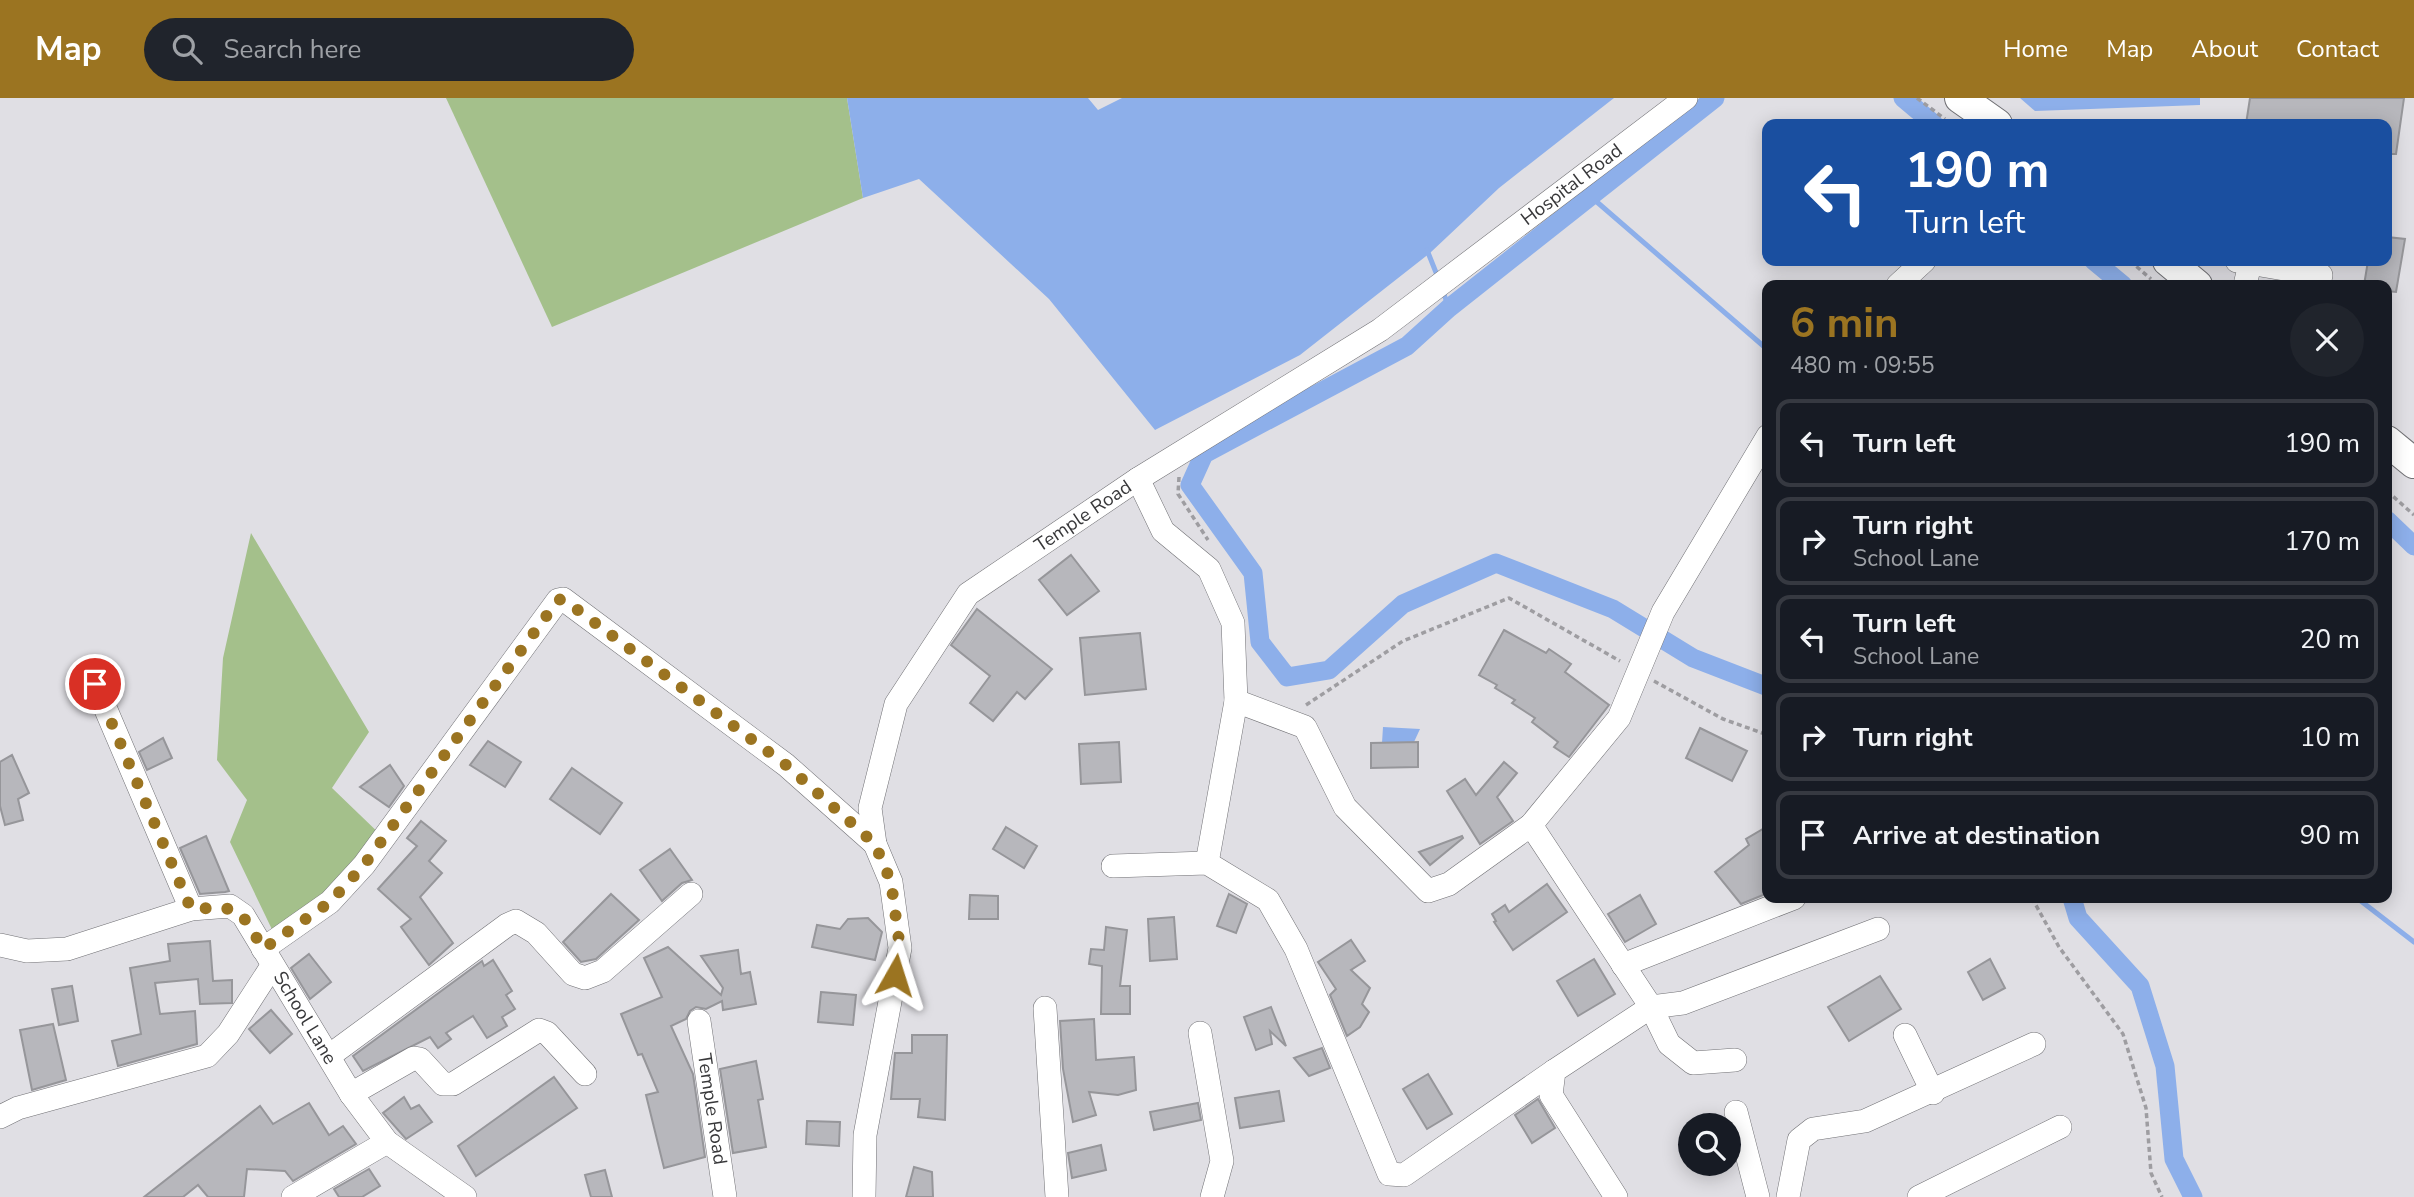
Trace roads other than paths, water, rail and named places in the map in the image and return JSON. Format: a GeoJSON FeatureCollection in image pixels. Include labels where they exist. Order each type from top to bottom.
{"type":"FeatureCollection","features":[{"type":"Feature","properties":{"kind":"main road"},"geometry":{"type":"LineString","coordinates":[[1960,98],[1990,119]]}},
{"type":"Feature","properties":{"kind":"main road"},"geometry":{"type":"LineString","coordinates":[[2174,266],[2191,280]]}},
{"type":"Feature","properties":{"kind":"main road"},"geometry":{"type":"LineString","coordinates":[[2392,445],[2414,464]]}},
{"type":"Feature","properties":{"kind":"street","name":"Hospital Road"},"geometry":{"type":"LineString","coordinates":[[1402,314],[1686,98]]}},
{"type":"Feature","properties":{"kind":"street"},"geometry":{"type":"LineString","coordinates":[[1903,280],[1919,266]]}},
{"type":"Feature","properties":{"kind":"street"},"geometry":{"type":"LineString","coordinates":[[2244,270],[2321,275],[2320,280]]}},
{"type":"Feature","properties":{"kind":"street","name":"Temple Road"},"geometry":{"type":"LineString","coordinates":[[875,844],[870,808],[896,704],[968,594],[1139,479],[1402,314]]}},
{"type":"Feature","properties":{"kind":"street"},"geometry":{"type":"LineString","coordinates":[[1236,701],[1305,727],[1345,807],[1428,891],[1449,884],[1531,825],[1619,718],[1654,641],[1664,612],[1762,446]]}},
{"type":"Feature","properties":{"kind":"street"},"geometry":{"type":"LineString","coordinates":[[1139,479],[1163,531],[1209,569],[1233,623],[1236,701],[1207,863]]}},
{"type":"Feature","properties":{"kind":"street"},"geometry":{"type":"LineString","coordinates":[[0,1117],[18,1108],[207,1055],[228,1034],[255,997],[268,957],[330,902],[364,865],[558,600],[563,599],[786,765],[875,844],[891,882],[900,948],[865,1135],[864,1197]]}},
{"type":"Feature","properties":{"kind":"street"},"geometry":{"type":"LineString","coordinates":[[95,684],[191,909]]}},
{"type":"Feature","properties":{"kind":"street"},"geometry":{"type":"LineString","coordinates":[[1531,825],[1651,1007],[1669,1044],[1683,1058],[1693,1063],[1735,1060]]}},
{"type":"Feature","properties":{"kind":"street"},"geometry":{"type":"LineString","coordinates":[[1113,866],[1207,863],[1268,900],[1296,948],[1389,1174],[1404,1175],[1651,1007],[1683,1003],[1878,929]]}},
{"type":"Feature","properties":{"kind":"street"},"geometry":{"type":"LineString","coordinates":[[328,1056],[507,925],[516,921],[536,933],[573,974],[585,978],[603,971],[691,894]]}},
{"type":"Feature","properties":{"kind":"street"},"geometry":{"type":"LineString","coordinates":[[1623,965],[1781,903]]}},
{"type":"Feature","properties":{"kind":"street","name":"School Lane"},"geometry":{"type":"LineString","coordinates":[[0,945],[27,950],[67,948],[191,909],[230,906],[243,915],[351,1094],[387,1142],[465,1197]]}},
{"type":"Feature","properties":{"kind":"street"},"geometry":{"type":"LineString","coordinates":[[1045,1008],[1057,1197]]}},
{"type":"Feature","properties":{"kind":"street","name":"Temple Road"},"geometry":{"type":"LineString","coordinates":[[699,1021],[725,1197]]}},
{"type":"Feature","properties":{"kind":"street"},"geometry":{"type":"LineString","coordinates":[[351,1094],[414,1058],[420,1059],[443,1084],[453,1084],[539,1030],[547,1033],[585,1074]]}},
{"type":"Feature","properties":{"kind":"street"},"geometry":{"type":"LineString","coordinates":[[1200,1034],[1222,1161],[1212,1197]]}},
{"type":"Feature","properties":{"kind":"street"},"geometry":{"type":"LineString","coordinates":[[1905,1035],[1933,1093]]}},
{"type":"Feature","properties":{"kind":"street"},"geometry":{"type":"LineString","coordinates":[[1787,1197],[1799,1140],[1813,1129],[1865,1121],[1933,1093],[2034,1044]]}},
{"type":"Feature","properties":{"kind":"street"},"geometry":{"type":"LineString","coordinates":[[1554,1071],[1552,1095],[1616,1197]]}},
{"type":"Feature","properties":{"kind":"street"},"geometry":{"type":"LineString","coordinates":[[1736,1112],[1758,1197],[1780,1197]]}},
{"type":"Feature","properties":{"kind":"street"},"geometry":{"type":"LineString","coordinates":[[1919,1197],[2060,1127]]}},
{"type":"Feature","properties":{"kind":"street"},"geometry":{"type":"LineString","coordinates":[[293,1197],[387,1142]]}},
{"type":"Feature","properties":{"kind":"water"},"geometry":{"type":"Polygon","coordinates":[[[847,98],[1088,98],[1098,110],[1122,98],[1614,98],[1499,188],[1430,253],[1300,355],[1155,430],[1049,299],[919,179],[863,198],[847,98]]]}},
{"type":"Feature","properties":{"kind":"water"},"geometry":{"type":"Polygon","coordinates":[[[2020,98],[2200,98],[2200,105],[2035,111],[2020,98]]]}},
{"type":"Feature","properties":{"kind":"water"},"geometry":{"type":"Polygon","coordinates":[[[1383,727],[1420,729],[1414,742],[1382,743],[1383,727]]]}},
{"type":"Feature","properties":{"kind":"waterway"},"geometry":{"type":"LineString","coordinates":[[1715,98],[1449,308],[1407,346],[1204,454],[1190,485],[1253,573],[1260,642],[1287,677],[1329,670],[1403,604],[1496,563],[1613,609],[1693,658],[1762,685]]}},
{"type":"Feature","properties":{"kind":"waterway"},"geometry":{"type":"LineString","coordinates":[[1903,98],[1928,119]]}},
{"type":"Feature","properties":{"kind":"waterway"},"geometry":{"type":"LineString","coordinates":[[1590,196],[1762,345]]}},
{"type":"Feature","properties":{"kind":"waterway"},"geometry":{"type":"LineString","coordinates":[[1427,250],[1439,280]]}},
{"type":"Feature","properties":{"kind":"waterway"},"geometry":{"type":"LineString","coordinates":[[2100,266],[2117,280]]}},
{"type":"Feature","properties":{"kind":"waterway"},"geometry":{"type":"LineString","coordinates":[[1442,289],[1449,308]]}},
{"type":"Feature","properties":{"kind":"waterway"},"geometry":{"type":"LineString","coordinates":[[2392,525],[2414,546]]}},
{"type":"Feature","properties":{"kind":"waterway"},"geometry":{"type":"LineString","coordinates":[[2074,903],[2078,918],[2140,986],[2165,1066],[2174,1159],[2193,1197]]}},
{"type":"Feature","properties":{"kind":"waterway"},"geometry":{"type":"LineString","coordinates":[[2363,903],[2414,942]]}}]}
